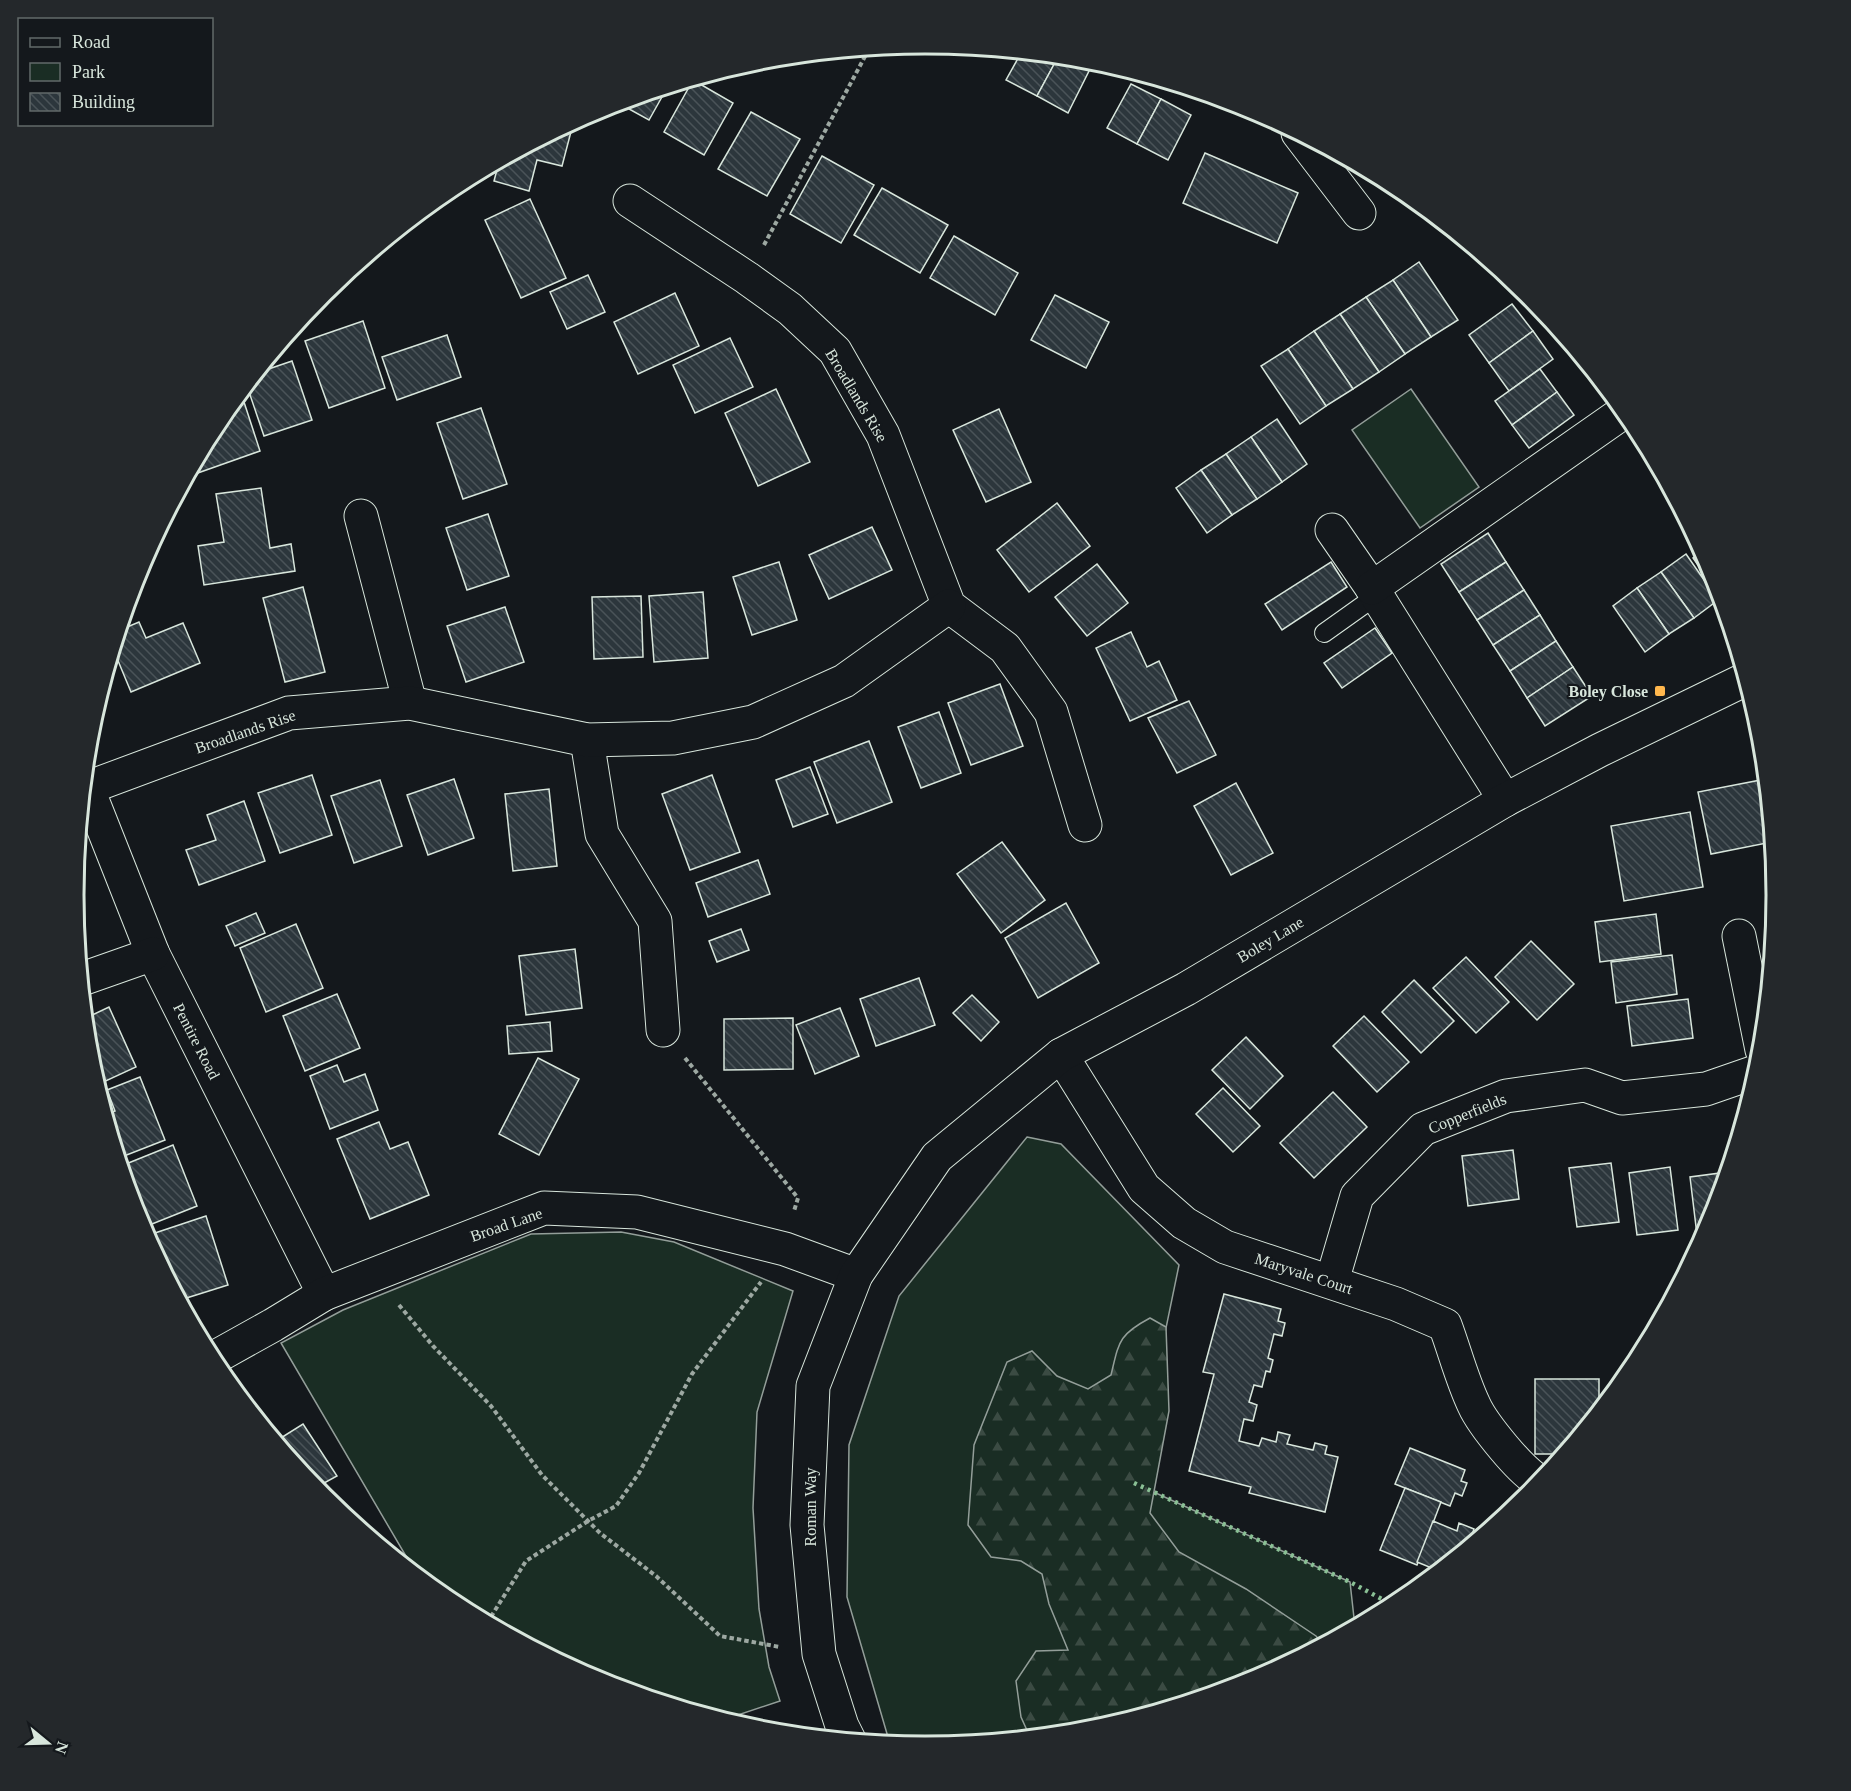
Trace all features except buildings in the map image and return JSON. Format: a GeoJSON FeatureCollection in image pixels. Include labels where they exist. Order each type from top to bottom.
{"type":"FeatureCollection","features":[{"type":"Feature","properties":{"kind":"street"},"geometry":{"type":"LineString","coordinates":[[1308,147],[1359,213]]}},
{"type":"Feature","properties":{"kind":"street","name":"Broadlands Rise"},"geometry":{"type":"LineString","coordinates":[[91,783],[289,713],[410,703],[587,740],[672,738],[753,722],[844,681],[949,606],[883,435],[835,351],[790,309],[630,201]]}},
{"type":"Feature","properties":{"kind":"street"},"geometry":{"type":"LineString","coordinates":[[1374,592],[1617,417]]}},
{"type":"Feature","properties":{"kind":"street"},"geometry":{"type":"LineString","coordinates":[[361,516],[410,703]]}},
{"type":"Feature","properties":{"kind":"street"},"geometry":{"type":"LineString","coordinates":[[1332,530],[1374,592],[1505,800]]}},
{"type":"Feature","properties":{"kind":"street"},"geometry":{"type":"LineString","coordinates":[[949,606],[1005,648],[1051,712],[1085,825]]}},
{"type":"Feature","properties":{"kind":"street","name":"Boley Lane"},"geometry":{"type":"LineString","coordinates":[[856,1275],[937,1157],[1061,1055],[1186,989],[1505,800],[1600,750],[1739,682]]}},
{"type":"Feature","properties":{"kind":"street"},"geometry":{"type":"LineString","coordinates":[[587,740],[602,834],[655,921],[663,1030]]}},
{"type":"Feature","properties":{"kind":"street","name":"Pentire Road"},"geometry":{"type":"LineString","coordinates":[[90,795],[153,954],[324,1293]]}},
{"type":"Feature","properties":{"kind":"street"},"geometry":{"type":"LineString","coordinates":[[1739,936],[1757,1024]]}},
{"type":"Feature","properties":{"kind":"street"},"geometry":{"type":"LineString","coordinates":[[88,977],[153,954]]}},
{"type":"Feature","properties":{"kind":"street","name":"Maryvale Court"},"geometry":{"type":"LineString","coordinates":[[1061,1055],[1144,1188],[1184,1223],[1225,1247],[1332,1281],[1446,1325],[1474,1407],[1506,1451],[1533,1478]]}},
{"type":"Feature","properties":{"kind":"street","name":"Copperfields"},"geometry":{"type":"LineString","coordinates":[[1332,1281],[1357,1196],[1423,1129],[1506,1096],[1585,1085],[1622,1098],[1706,1089],[1747,1075]]}},
{"type":"Feature","properties":{"kind":"street","name":"Broad Lane"},"geometry":{"type":"LineString","coordinates":[[221,1354],[324,1293],[544,1208],[637,1212],[785,1249],[856,1275]]}},
{"type":"Feature","properties":{"kind":"street","name":"Roman Way"},"geometry":{"type":"LineString","coordinates":[[845,1733],[819,1654],[807,1525],[813,1386],[856,1275]]}},
{"type":"Feature","properties":{"kind":"lane"},"geometry":{"type":"LineString","coordinates":[[1324,633],[1374,592]]}},
{"type":"Feature","properties":{"kind":"path"},"geometry":{"type":"LineString","coordinates":[[747,278],[865,56]]}},
{"type":"Feature","properties":{"kind":"path"},"geometry":{"type":"LineString","coordinates":[[492,1616],[526,1561],[588,1521],[616,1506],[639,1473],[692,1374],[785,1249],[798,1198],[663,1030]]}},
{"type":"Feature","properties":{"kind":"path"},"geometry":{"type":"LineString","coordinates":[[373,1273],[433,1346],[490,1406],[542,1475],[600,1533],[656,1576],[720,1636],[819,1654]]}},
{"type":"Feature","properties":{"kind":"green space"},"geometry":{"type":"Polygon","coordinates":[[[1411,389],[1479,487],[1420,528],[1352,430],[1411,389]]]}},
{"type":"Feature","properties":{"kind":"green space"},"geometry":{"type":"Polygon","coordinates":[[[1027,1137],[1061,1144],[1179,1265],[1134,1483],[1350,1582],[1354,1619],[1298,1650],[1248,1673],[1143,1708],[1090,1721],[1035,1730],[981,1735],[888,1736],[847,1597],[849,1445],[899,1296],[1027,1137]]]}},
{"type":"Feature","properties":{"kind":"green space"},"geometry":{"type":"Polygon","coordinates":[[[621,1232],[674,1242],[793,1291],[757,1412],[753,1508],[759,1609],[769,1667],[780,1701],[737,1715],[655,1692],[603,1673],[505,1624],[458,1595],[413,1563],[407,1558],[281,1343],[343,1310],[531,1234],[621,1232]]]}},
{"type":"Feature","properties":{"kind":"green space"},"geometry":{"type":"Polygon","coordinates":[[[1150,1318],[1166,1327],[1169,1411],[1150,1513],[1179,1552],[1246,1589],[1319,1639],[1248,1673],[1196,1692],[1090,1721],[1027,1731],[1021,1717],[1016,1681],[1036,1651],[1068,1650],[1049,1604],[1042,1574],[1021,1561],[991,1557],[968,1525],[974,1445],[1007,1362],[1032,1351],[1057,1376],[1088,1389],[1111,1375],[1118,1347],[1126,1335],[1150,1318]]]}},
{"type":"Feature","properties":{"kind":"hedge"},"geometry":{"type":"LineString","coordinates":[[1134,1483],[1350,1582],[1384,1600]]}},
{"type":"Feature","properties":{"kind":"place","name":"Boley Close"},"geometry":{"type":"Point","coordinates":[1660,691]}}]}
